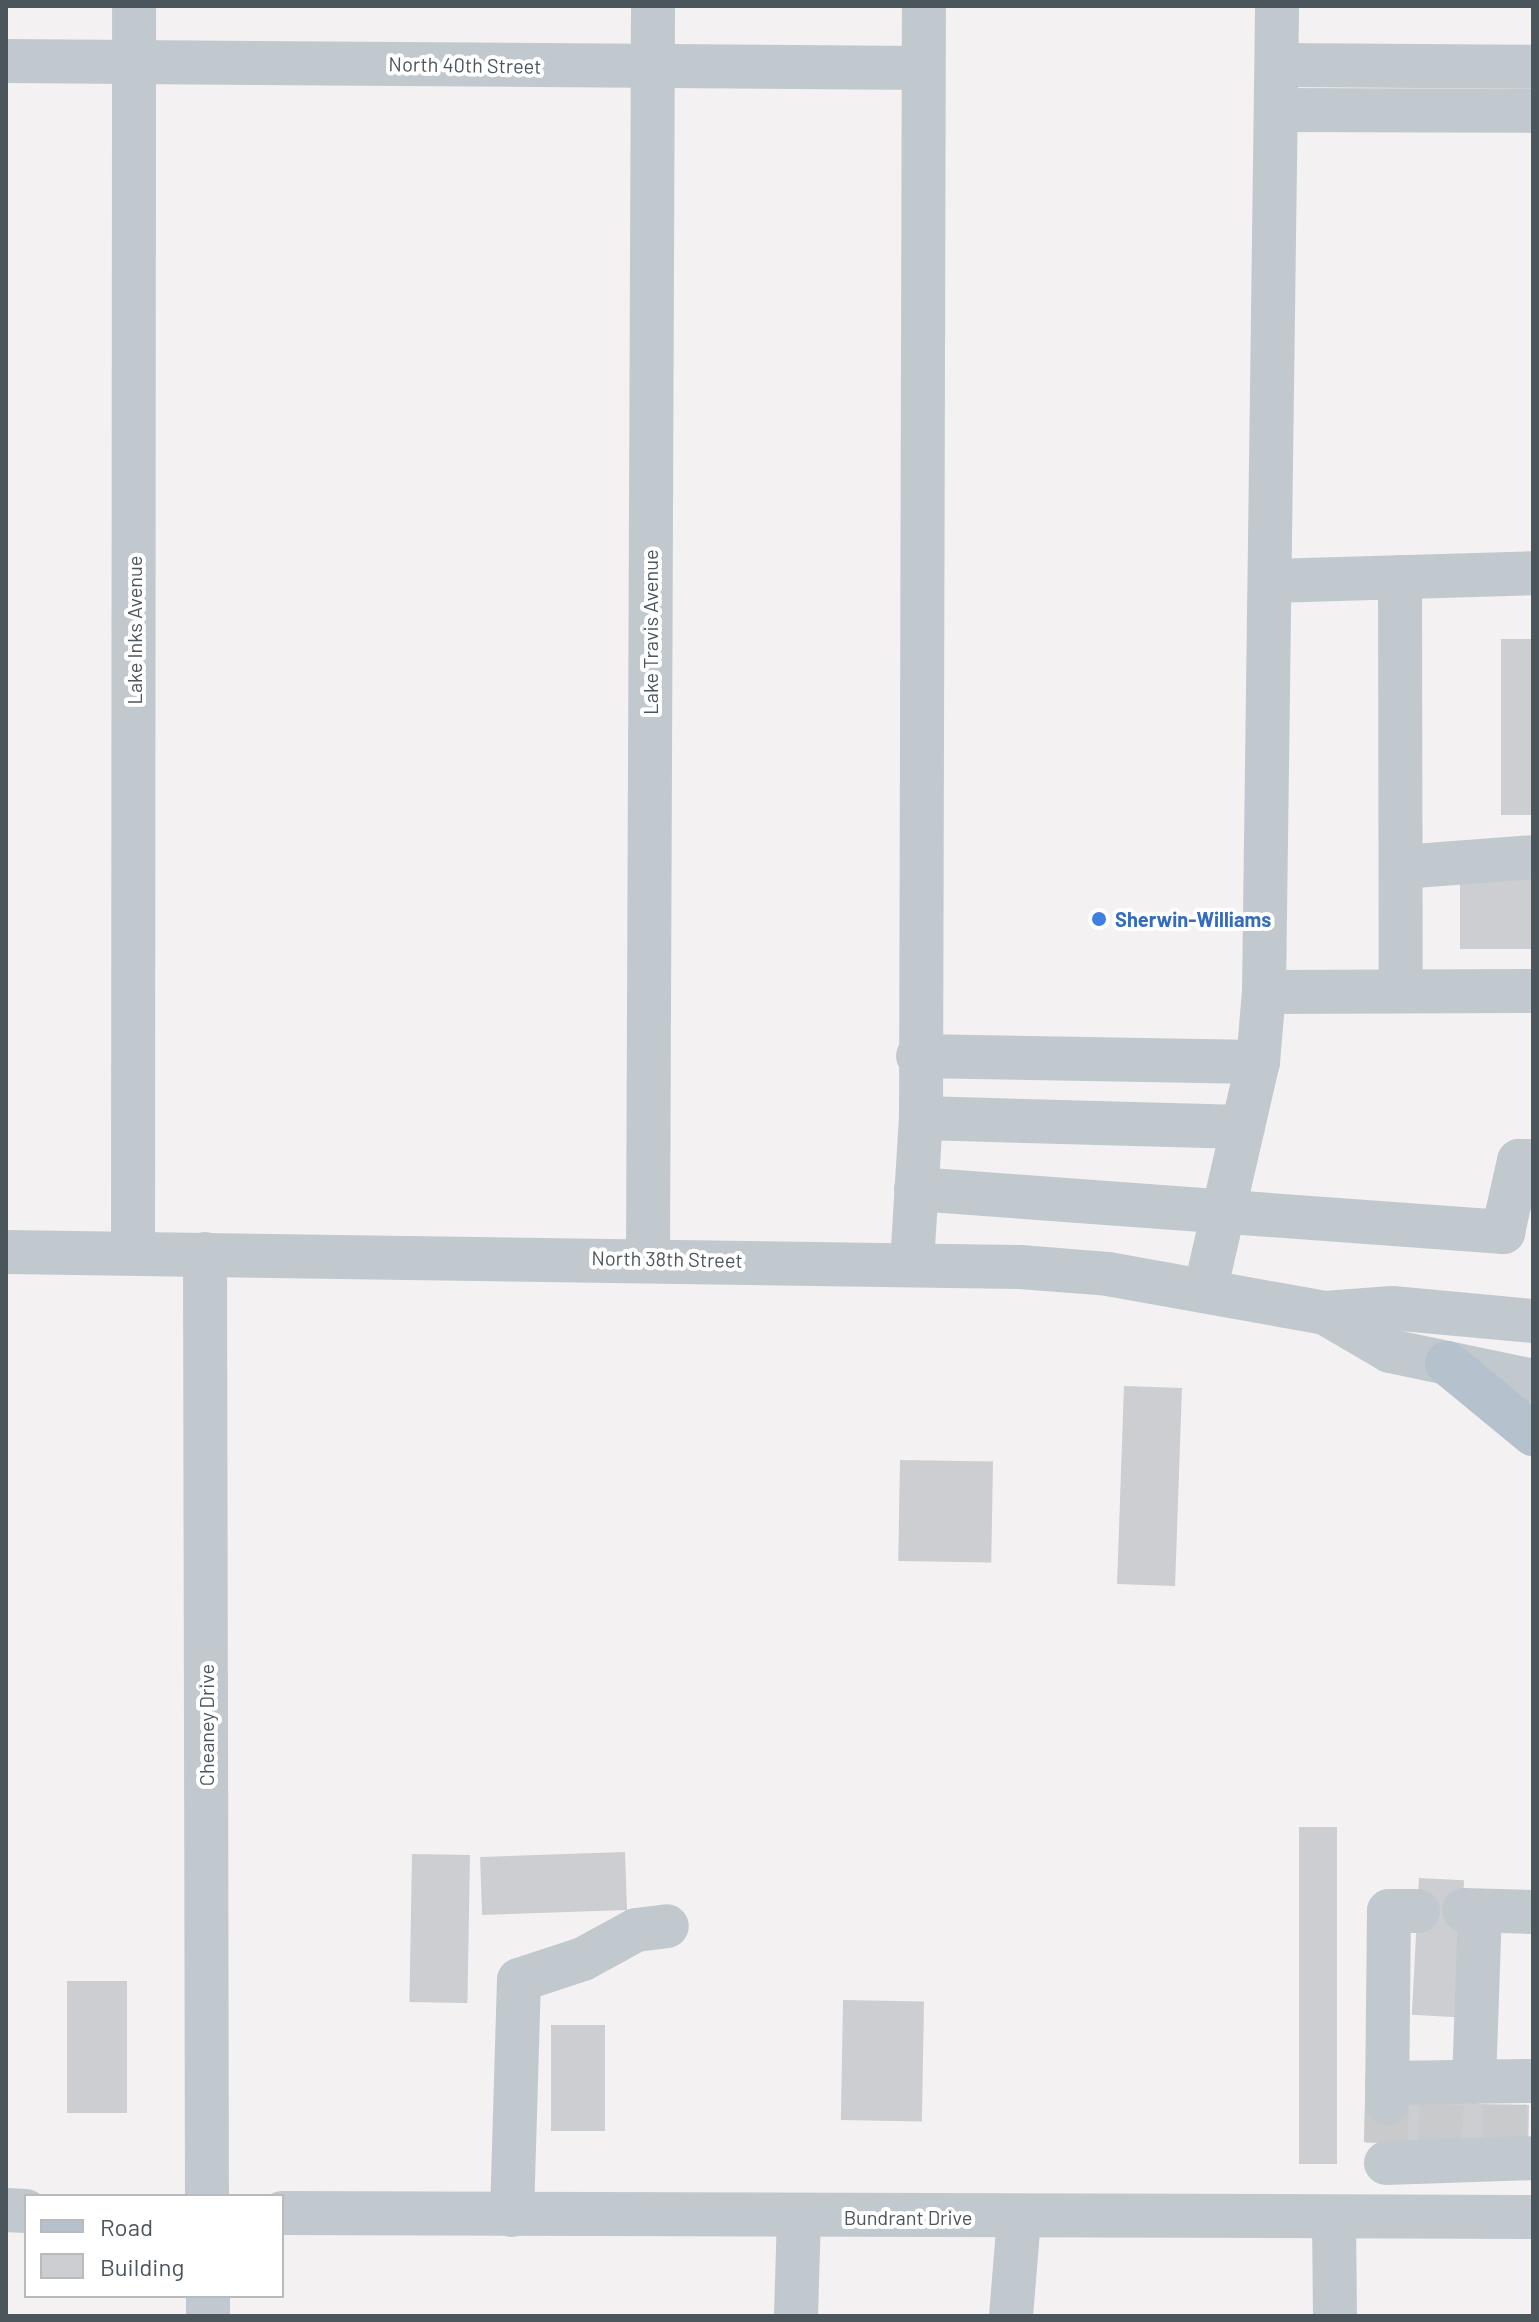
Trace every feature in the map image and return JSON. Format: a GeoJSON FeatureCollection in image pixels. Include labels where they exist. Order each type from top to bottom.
{"type":"FeatureCollection","features":[{"type":"Feature","properties":{"kind":"main road"},"geometry":{"type":"LineString","coordinates":[[1447,1363],[1533,1434]]}},
{"type":"Feature","properties":{"kind":"street","name":"Lake Inks Avenue"},"geometry":{"type":"LineString","coordinates":[[133,1253],[134,6]]}},
{"type":"Feature","properties":{"kind":"street","name":"Lake Travis Avenue"},"geometry":{"type":"LineString","coordinates":[[648,1259],[653,6]]}},
{"type":"Feature","properties":{"kind":"street"},"geometry":{"type":"LineString","coordinates":[[912,1264],[921,1118],[918,1056],[924,6]]}},
{"type":"Feature","properties":{"kind":"street"},"geometry":{"type":"LineString","coordinates":[[1205,1291],[1258,1062],[1264,992],[1277,6]]}},
{"type":"Feature","properties":{"kind":"street","name":"North 40th Street"},"geometry":{"type":"LineString","coordinates":[[6,61],[923,68]]}},
{"type":"Feature","properties":{"kind":"street"},"geometry":{"type":"LineString","coordinates":[[1277,65],[1533,67]]}},
{"type":"Feature","properties":{"kind":"street"},"geometry":{"type":"LineString","coordinates":[[1276,110],[1533,111]]}},
{"type":"Feature","properties":{"kind":"street"},"geometry":{"type":"LineString","coordinates":[[1270,581],[1533,573]]}},
{"type":"Feature","properties":{"kind":"street"},"geometry":{"type":"LineString","coordinates":[[1400,577],[1401,991]]}},
{"type":"Feature","properties":{"kind":"street"},"geometry":{"type":"LineString","coordinates":[[1401,867],[1533,857]]}},
{"type":"Feature","properties":{"kind":"street"},"geometry":{"type":"LineString","coordinates":[[1264,992],[1533,991]]}},
{"type":"Feature","properties":{"kind":"street"},"geometry":{"type":"LineString","coordinates":[[918,1056],[1258,1062]]}},
{"type":"Feature","properties":{"kind":"street"},"geometry":{"type":"LineString","coordinates":[[921,1118],[1243,1127]]}},
{"type":"Feature","properties":{"kind":"street"},"geometry":{"type":"LineString","coordinates":[[916,1189],[1503,1232],[1519,1161],[1533,1161]]}},
{"type":"Feature","properties":{"kind":"street","name":"North 38th Street"},"geometry":{"type":"LineString","coordinates":[[6,1252],[912,1264],[1108,1274],[1325,1313],[1392,1308],[1533,1321]]}},
{"type":"Feature","properties":{"kind":"street","name":"Cheaney Drive"},"geometry":{"type":"LineString","coordinates":[[205,1254],[207,2194]]}},
{"type":"Feature","properties":{"kind":"street","name":"North 38th Street"},"geometry":{"type":"LineString","coordinates":[[1325,1313],[1390,1351],[1533,1381]]}},
{"type":"Feature","properties":{"kind":"street"},"geometry":{"type":"LineString","coordinates":[[1385,2220],[1389,1911],[1418,1911]]}},
{"type":"Feature","properties":{"kind":"street"},"geometry":{"type":"LineString","coordinates":[[1484,2118],[1472,1911],[1533,1912]]}},
{"type":"Feature","properties":{"kind":"street"},"geometry":{"type":"LineString","coordinates":[[512,2215],[519,1980],[583,1959],[636,1930],[667,1926]]}},
{"type":"Feature","properties":{"kind":"street"},"geometry":{"type":"LineString","coordinates":[[1387,2123],[1484,2118]]}},
{"type":"Feature","properties":{"kind":"street"},"geometry":{"type":"LineString","coordinates":[[1387,2123],[1484,2118]]}},
{"type":"Feature","properties":{"kind":"street","name":"Bundrant Drive"},"geometry":{"type":"LineString","coordinates":[[284,2213],[1334,2220],[1533,2217]]}},
{"type":"Feature","properties":{"kind":"street"},"geometry":{"type":"LineString","coordinates":[[796,2316],[799,2216]]}},
{"type":"Feature","properties":{"kind":"street"},"geometry":{"type":"LineString","coordinates":[[1011,2316],[1019,2218]]}},
{"type":"Feature","properties":{"kind":"street"},"geometry":{"type":"LineString","coordinates":[[1334,2220],[1335,2316]]}},
{"type":"Feature","properties":{"kind":"building"},"geometry":{"type":"Polygon","coordinates":[[[1501,639],[1533,639],[1533,815],[1501,815],[1501,639]]]}},
{"type":"Feature","properties":{"kind":"building"},"geometry":{"type":"Polygon","coordinates":[[[1460,876],[1533,876],[1533,949],[1460,949],[1460,876]]]}},
{"type":"Feature","properties":{"kind":"building"},"geometry":{"type":"Polygon","coordinates":[[[1124,1386],[1182,1388],[1175,1586],[1117,1584],[1124,1386]]]}},
{"type":"Feature","properties":{"kind":"building"},"geometry":{"type":"Polygon","coordinates":[[[900,1460],[993,1462],[991,1563],[898,1561],[900,1460]]]}},
{"type":"Feature","properties":{"kind":"building"},"geometry":{"type":"Polygon","coordinates":[[[1299,1827],[1337,1827],[1337,2164],[1299,2164],[1299,1827]]]}},
{"type":"Feature","properties":{"kind":"building"},"geometry":{"type":"Polygon","coordinates":[[[625,1852],[627,1910],[482,1915],[480,1857],[625,1852]]]}},
{"type":"Feature","properties":{"kind":"building"},"geometry":{"type":"Polygon","coordinates":[[[412,1854],[470,1855],[467,2003],[409,2002],[412,1854]]]}},
{"type":"Feature","properties":{"kind":"building"},"geometry":{"type":"Polygon","coordinates":[[[1419,1878],[1464,1880],[1457,2017],[1412,2015],[1419,1878]]]}},
{"type":"Feature","properties":{"kind":"building"},"geometry":{"type":"Polygon","coordinates":[[[67,1981],[127,1981],[127,2113],[67,2113],[67,1981]]]}},
{"type":"Feature","properties":{"kind":"building"},"geometry":{"type":"Polygon","coordinates":[[[843,2000],[924,2001],[922,2121],[841,2120],[843,2000]]]}},
{"type":"Feature","properties":{"kind":"building"},"geometry":{"type":"Polygon","coordinates":[[[551,2025],[605,2025],[605,2131],[551,2131],[551,2025]]]}},
{"type":"Feature","properties":{"kind":"building"},"geometry":{"type":"Polygon","coordinates":[[[1365,2102],[1529,2105],[1528,2145],[1364,2142],[1365,2102]]]}},
{"type":"Feature","properties":{"kind":"tunnel"},"geometry":{"type":"LineString","coordinates":[[1386,2143],[1387,2103]]}},
{"type":"Feature","properties":{"kind":"tunnel"},"geometry":{"type":"LineString","coordinates":[[1439,2144],[1442,2104]]}},
{"type":"Feature","properties":{"kind":"tunnel"},"geometry":{"type":"LineString","coordinates":[[1504,2105],[1505,2146]]}},
{"type":"Feature","properties":{"kind":"place","name":"Sherwin-Williams"},"geometry":{"type":"Point","coordinates":[1099,919]}}]}
